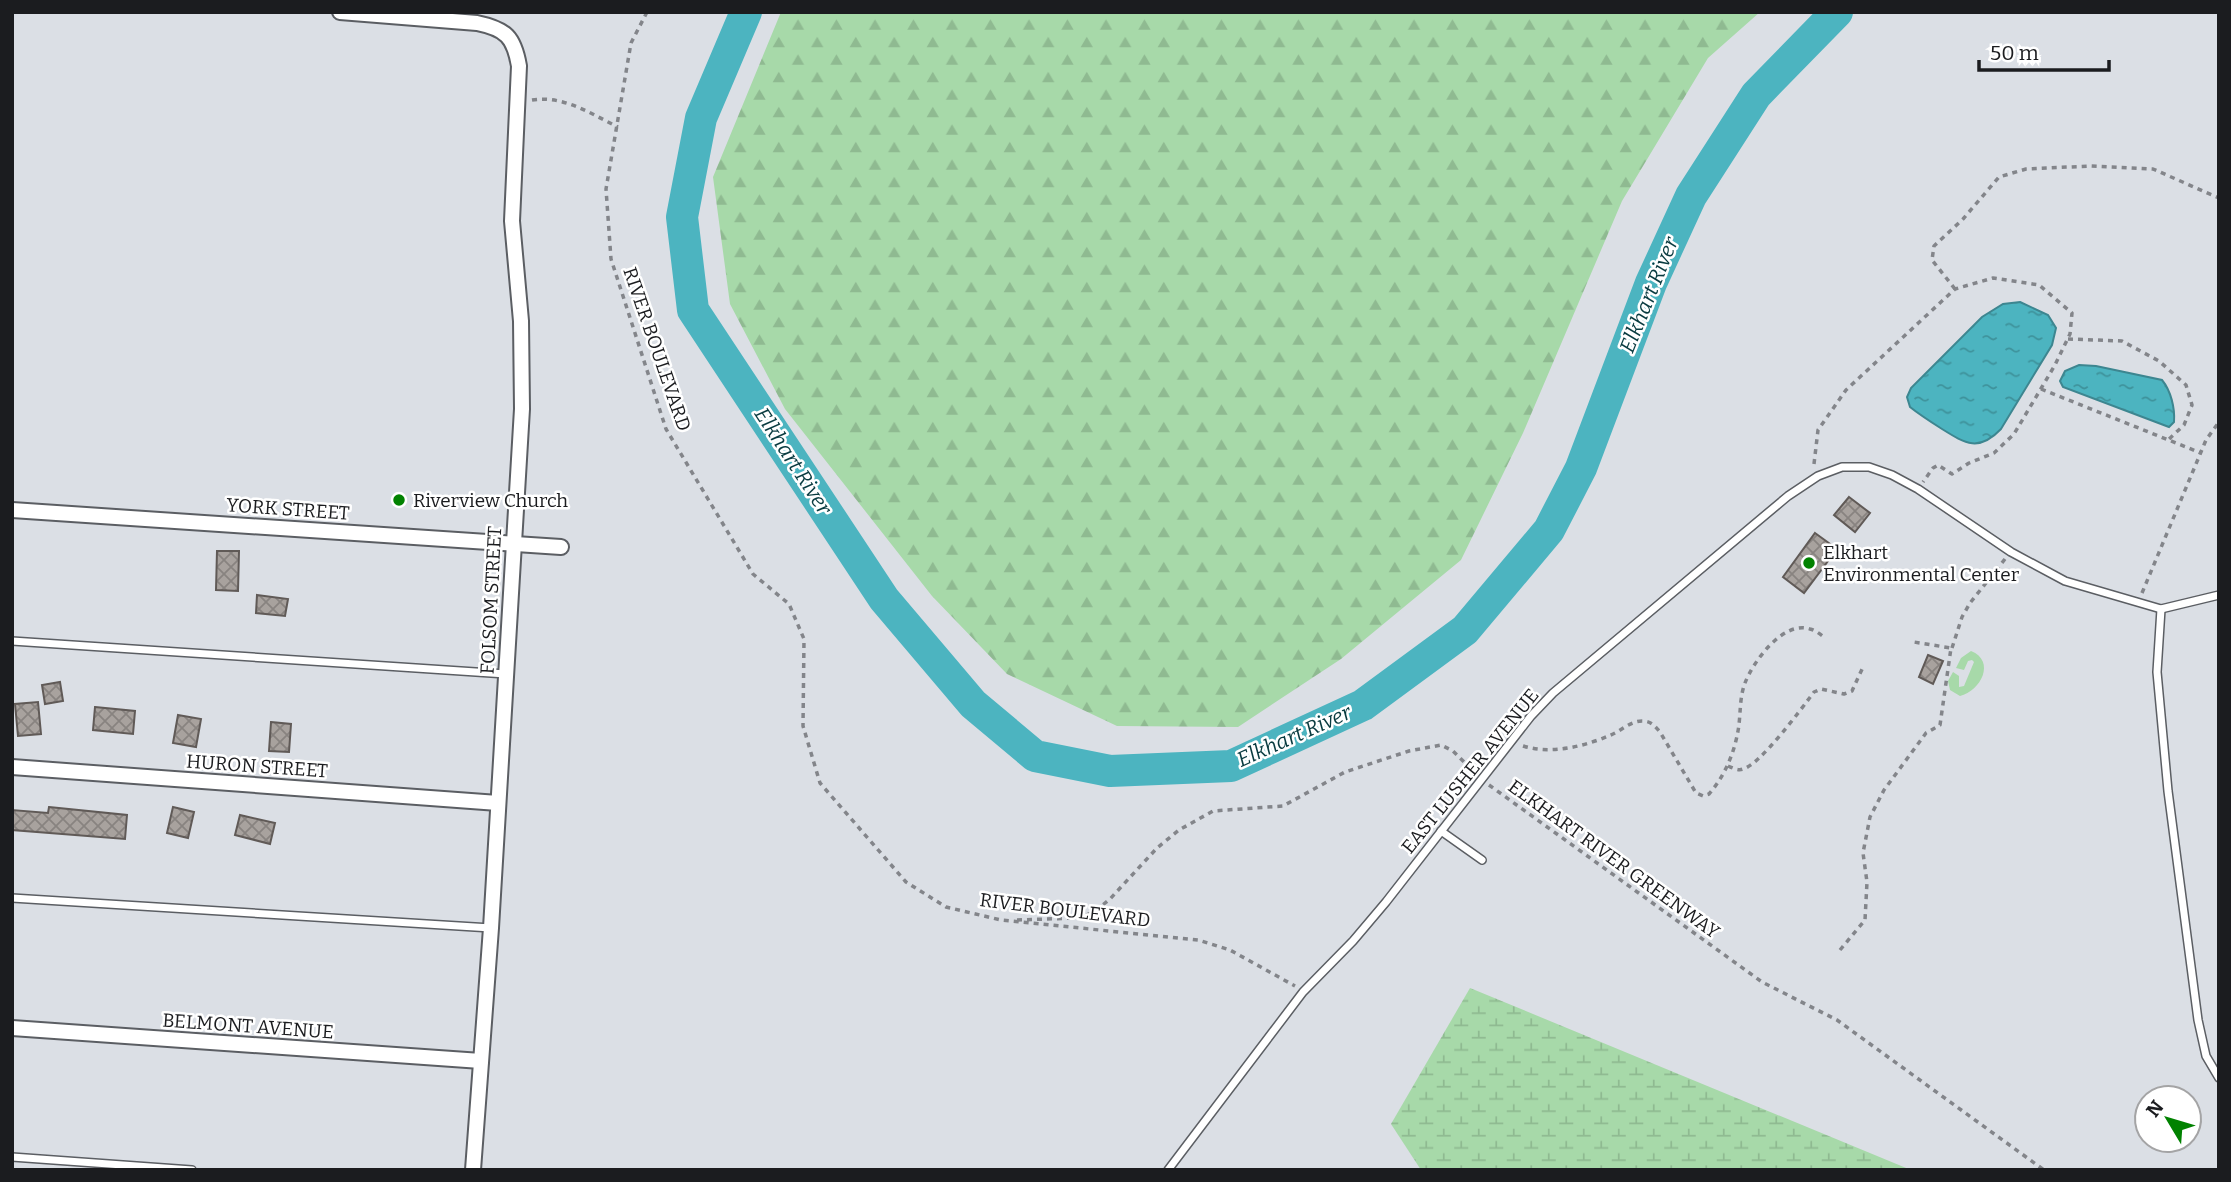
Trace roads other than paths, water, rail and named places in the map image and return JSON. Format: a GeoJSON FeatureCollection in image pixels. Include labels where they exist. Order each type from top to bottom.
{"type":"FeatureCollection","features":[{"type":"Feature","properties":{"kind":"street","name":"FOLSOM STREET"},"geometry":{"type":"LineString","coordinates":[[340,12],[477,23],[495,27],[507,35],[516,48],[519,66],[512,221],[521,321],[522,409],[491,928],[473,1170]]}},
{"type":"Feature","properties":{"kind":"street","name":"YORK STREET"},"geometry":{"type":"LineString","coordinates":[[12,510],[561,547]]}},
{"type":"Feature","properties":{"kind":"street","name":"HURON STREET"},"geometry":{"type":"LineString","coordinates":[[12,768],[498,803]]}},
{"type":"Feature","properties":{"kind":"street","name":"BELMONT AVENUE"},"geometry":{"type":"LineString","coordinates":[[12,1028],[481,1061]]}},
{"type":"Feature","properties":{"kind":"lane","name":"EAST LUSHER AVENUE"},"geometry":{"type":"LineString","coordinates":[[1168,1170],[1303,992],[1353,941],[1481,778],[1553,693],[1788,496],[1818,476],[1842,467],[1869,467],[1892,475],[1918,489],[1970,527],[2065,581],[2161,609]]}},
{"type":"Feature","properties":{"kind":"lane"},"geometry":{"type":"LineString","coordinates":[[2219,595],[2161,609],[2157,672],[2168,791],[2198,1020],[2206,1056],[2219,1078]]}},
{"type":"Feature","properties":{"kind":"lane"},"geometry":{"type":"LineString","coordinates":[[12,640],[506,674]]}},
{"type":"Feature","properties":{"kind":"lane"},"geometry":{"type":"LineString","coordinates":[[1441,831],[1482,860]]}},
{"type":"Feature","properties":{"kind":"lane"},"geometry":{"type":"LineString","coordinates":[[12,898],[491,928]]}},
{"type":"Feature","properties":{"kind":"lane"},"geometry":{"type":"LineString","coordinates":[[12,1157],[192,1170]]}},
{"type":"Feature","properties":{"kind":"water"},"geometry":{"type":"Polygon","coordinates":[[[2020,302],[2048,315],[2056,328],[2052,345],[2001,429],[1986,441],[1965,442],[1910,407],[1907,397],[1911,388],[1982,317],[2003,304],[2020,302]]]}},
{"type":"Feature","properties":{"kind":"water"},"geometry":{"type":"Polygon","coordinates":[[[2079,365],[2162,380],[2172,400],[2174,422],[2169,427],[2063,387],[2060,381],[2065,371],[2079,365]]]}},
{"type":"Feature","properties":{"kind":"waterway","name":"Elkhart River"},"geometry":{"type":"LineString","coordinates":[[746,12],[701,118],[682,217],[693,310],[884,599],[973,704],[1035,756],[1110,771],[1231,766],[1363,705],[1465,630],[1549,530],[1581,468],[1651,283],[1691,196],[1756,95],[1837,12]]}},
{"type":"Feature","properties":{"kind":"place","name":"Riverview Church"},"geometry":{"type":"Point","coordinates":[399,500]}},
{"type":"Feature","properties":{"kind":"place","name":"Elkhart Environmental Center"},"geometry":{"type":"Point","coordinates":[1809,563]}}]}
